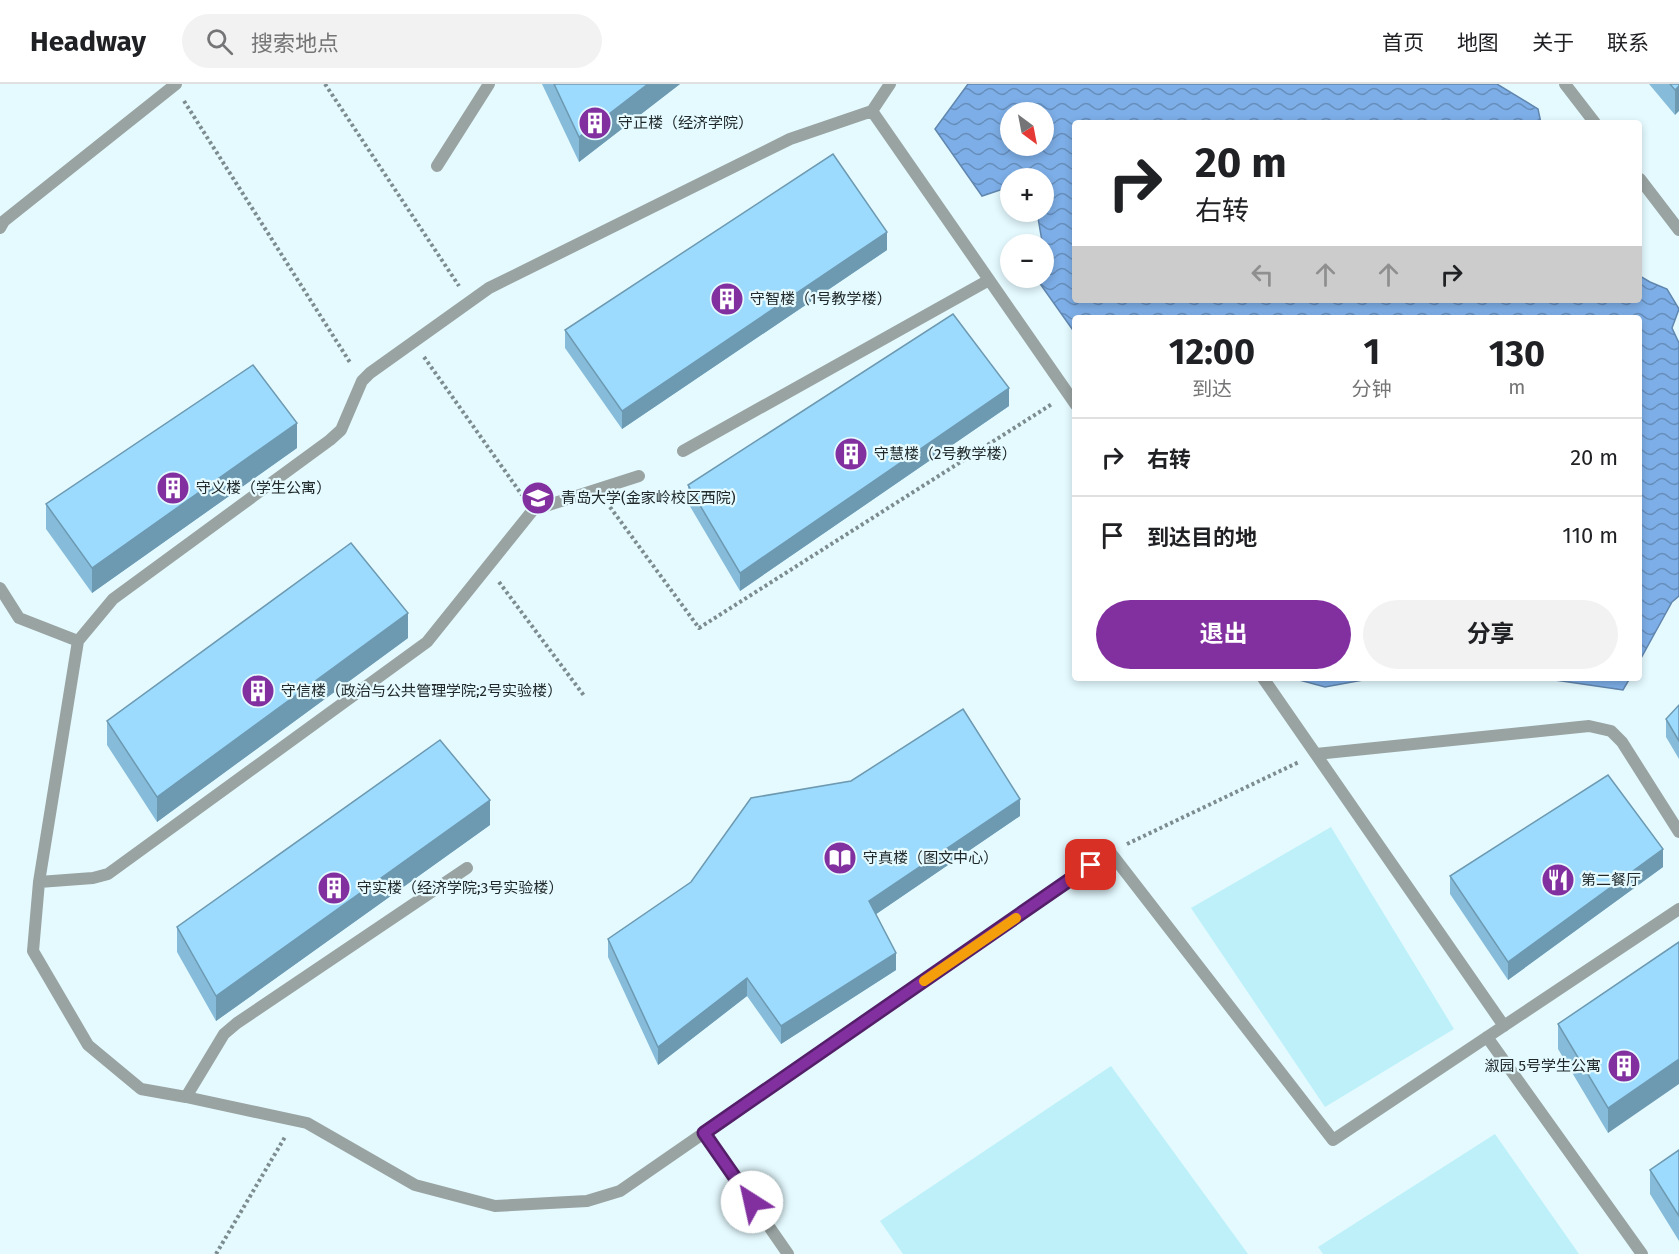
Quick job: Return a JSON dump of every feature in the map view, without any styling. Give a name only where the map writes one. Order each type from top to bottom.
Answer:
[{"type":"lane","points":[[437,166],[489,84]]},
{"type":"lane","points":[[890,84],[872,111],[790,140],[489,288],[370,373],[362,381],[340,430],[330,440],[113,599],[78,641],[39,882],[33,951],[88,1045],[141,1089],[307,1123],[414,1185],[495,1206],[587,1201],[620,1191],[1110,852],[1333,1140],[1679,909]]},
{"type":"lane","points":[[1565,84],[1593,120]]},
{"type":"lane","points":[[0,228],[4,221],[175,85]]},
{"type":"lane","points":[[872,111],[1072,400]]},
{"type":"lane","points":[[1642,182],[1679,230]]},
{"type":"lane","points":[[683,451],[989,280]]},
{"type":"lane","points":[[39,882],[93,878],[108,874],[427,642],[533,510],[639,476]]},
{"type":"lane","points":[[0,588],[19,618],[78,641]]},
{"type":"lane","points":[[1265,681],[1504,1026]]},
{"type":"lane","points":[[1316,754],[1589,726],[1611,731],[1622,742],[1679,832]]},
{"type":"lane","points":[[186,1097],[224,1034],[467,868]]},
{"type":"lane","points":[[1487,1037],[1642,1254]]},
{"type":"lane","points":[[704,1133],[788,1254]]},
{"type":"path","points":[[325,84],[469,302]]},
{"type":"path","points":[[175,85],[362,381]]},
{"type":"path","points":[[414,342],[533,510]]},
{"type":"path","points":[[598,489],[699,628],[1068,394]]},
{"type":"path","points":[[488,567],[585,697]]},
{"type":"path","points":[[1110,852],[1316,754]]},
{"type":"path","points":[[216,1254],[294,1121]]},
{"type":"shaded area","points":[[1331,827],[1454,1029],[1325,1107],[1191,908]]},
{"type":"shaded area","points":[[1111,1066],[1248,1254],[903,1254],[880,1221]]},
{"type":"shaded area","points":[[1495,1134],[1579,1254],[1323,1254],[1318,1247]]},
{"type":"water","points":[[968,84],[1497,84],[1538,109],[1540,120],[1072,120],[1072,303],[1642,303],[1642,277],[1667,289],[1679,309],[1672,328],[1679,343],[1679,596],[1672,602],[1642,656],[1642,315],[1072,315],[1072,329],[1043,288],[1054,288],[1054,234],[1041,234],[1039,222],[1054,222],[1054,168],[1000,168],[1000,190],[982,196],[935,129]]},
{"type":"water","points":[[1303,681],[1358,681],[1325,687]]},
{"type":"water","points":[[1562,681],[1628,681],[1623,690]]},
{"type":"building","points":[[554,84],[648,84],[579,137]]},
{"type":"building","points":[[1670,84],[1679,84],[1679,86],[1675,90]]},
{"type":"building","name":"守智楼（1号教学楼）","points":[[833,154],[887,232],[622,411],[565,330]]},
{"type":"building","name":"守慧楼（2号教学楼）","points":[[953,314],[1009,388],[740,573],[688,485]]},
{"type":"building","name":"守义楼（学生公寓）","points":[[253,365],[297,423],[92,568],[46,504]]},
{"type":"building","name":"守信楼（政治与公共管理学院;2号实验楼）","points":[[351,543],[408,613],[157,797],[107,721]]},
{"type":"building","points":[[1679,705],[1679,741],[1666,719]]},
{"type":"building","name":"守真楼（图文中心）","points":[[963,709],[1020,799],[869,901],[896,953],[781,1026],[747,978],[658,1047],[608,939],[691,882],[751,798],[851,781]]},
{"type":"building","name":"守实楼（经济学院;3号实验楼）","points":[[440,740],[490,800],[216,996],[177,927]]},
{"type":"building","name":"第二餐厅","points":[[1608,775],[1663,849],[1508,962],[1450,876]]},
{"type":"building","name":"溆园 5号学生公寓","points":[[1679,942],[1679,1059],[1608,1108],[1558,1024]]},
{"type":"building","points":[[1679,1150],[1679,1216],[1650,1170]]},
{"type":"slow traffic","points":[[924,981],[1016,918]]},
{"type":"place","name":"守正楼（经济学院）","points":[[595,123]]},
{"type":"place","name":"守智楼（1号教学楼）","points":[[727,299]]},
{"type":"place","name":"守慧楼（2号教学楼）","points":[[851,454]]},
{"type":"place","name":"守义楼（学生公寓）","points":[[173,488]]},
{"type":"place","name":"青岛大学(金家岭校区西院)","points":[[538,498]]},
{"type":"place","name":"守信楼（政治与公共管理学院;2号实验楼）","points":[[258,691]]},
{"type":"place","name":"守真楼（图文中心）","points":[[840,858]]},
{"type":"place","name":"第二餐厅","points":[[1558,880]]},
{"type":"place","name":"守实楼（经济学院;3号实验楼）","points":[[334,888]]},
{"type":"place","name":"溆园 5号学生公寓","points":[[1624,1066]]},
{"type":"route","points":[[752,1202],[704,1133],[1091,865]]}]
